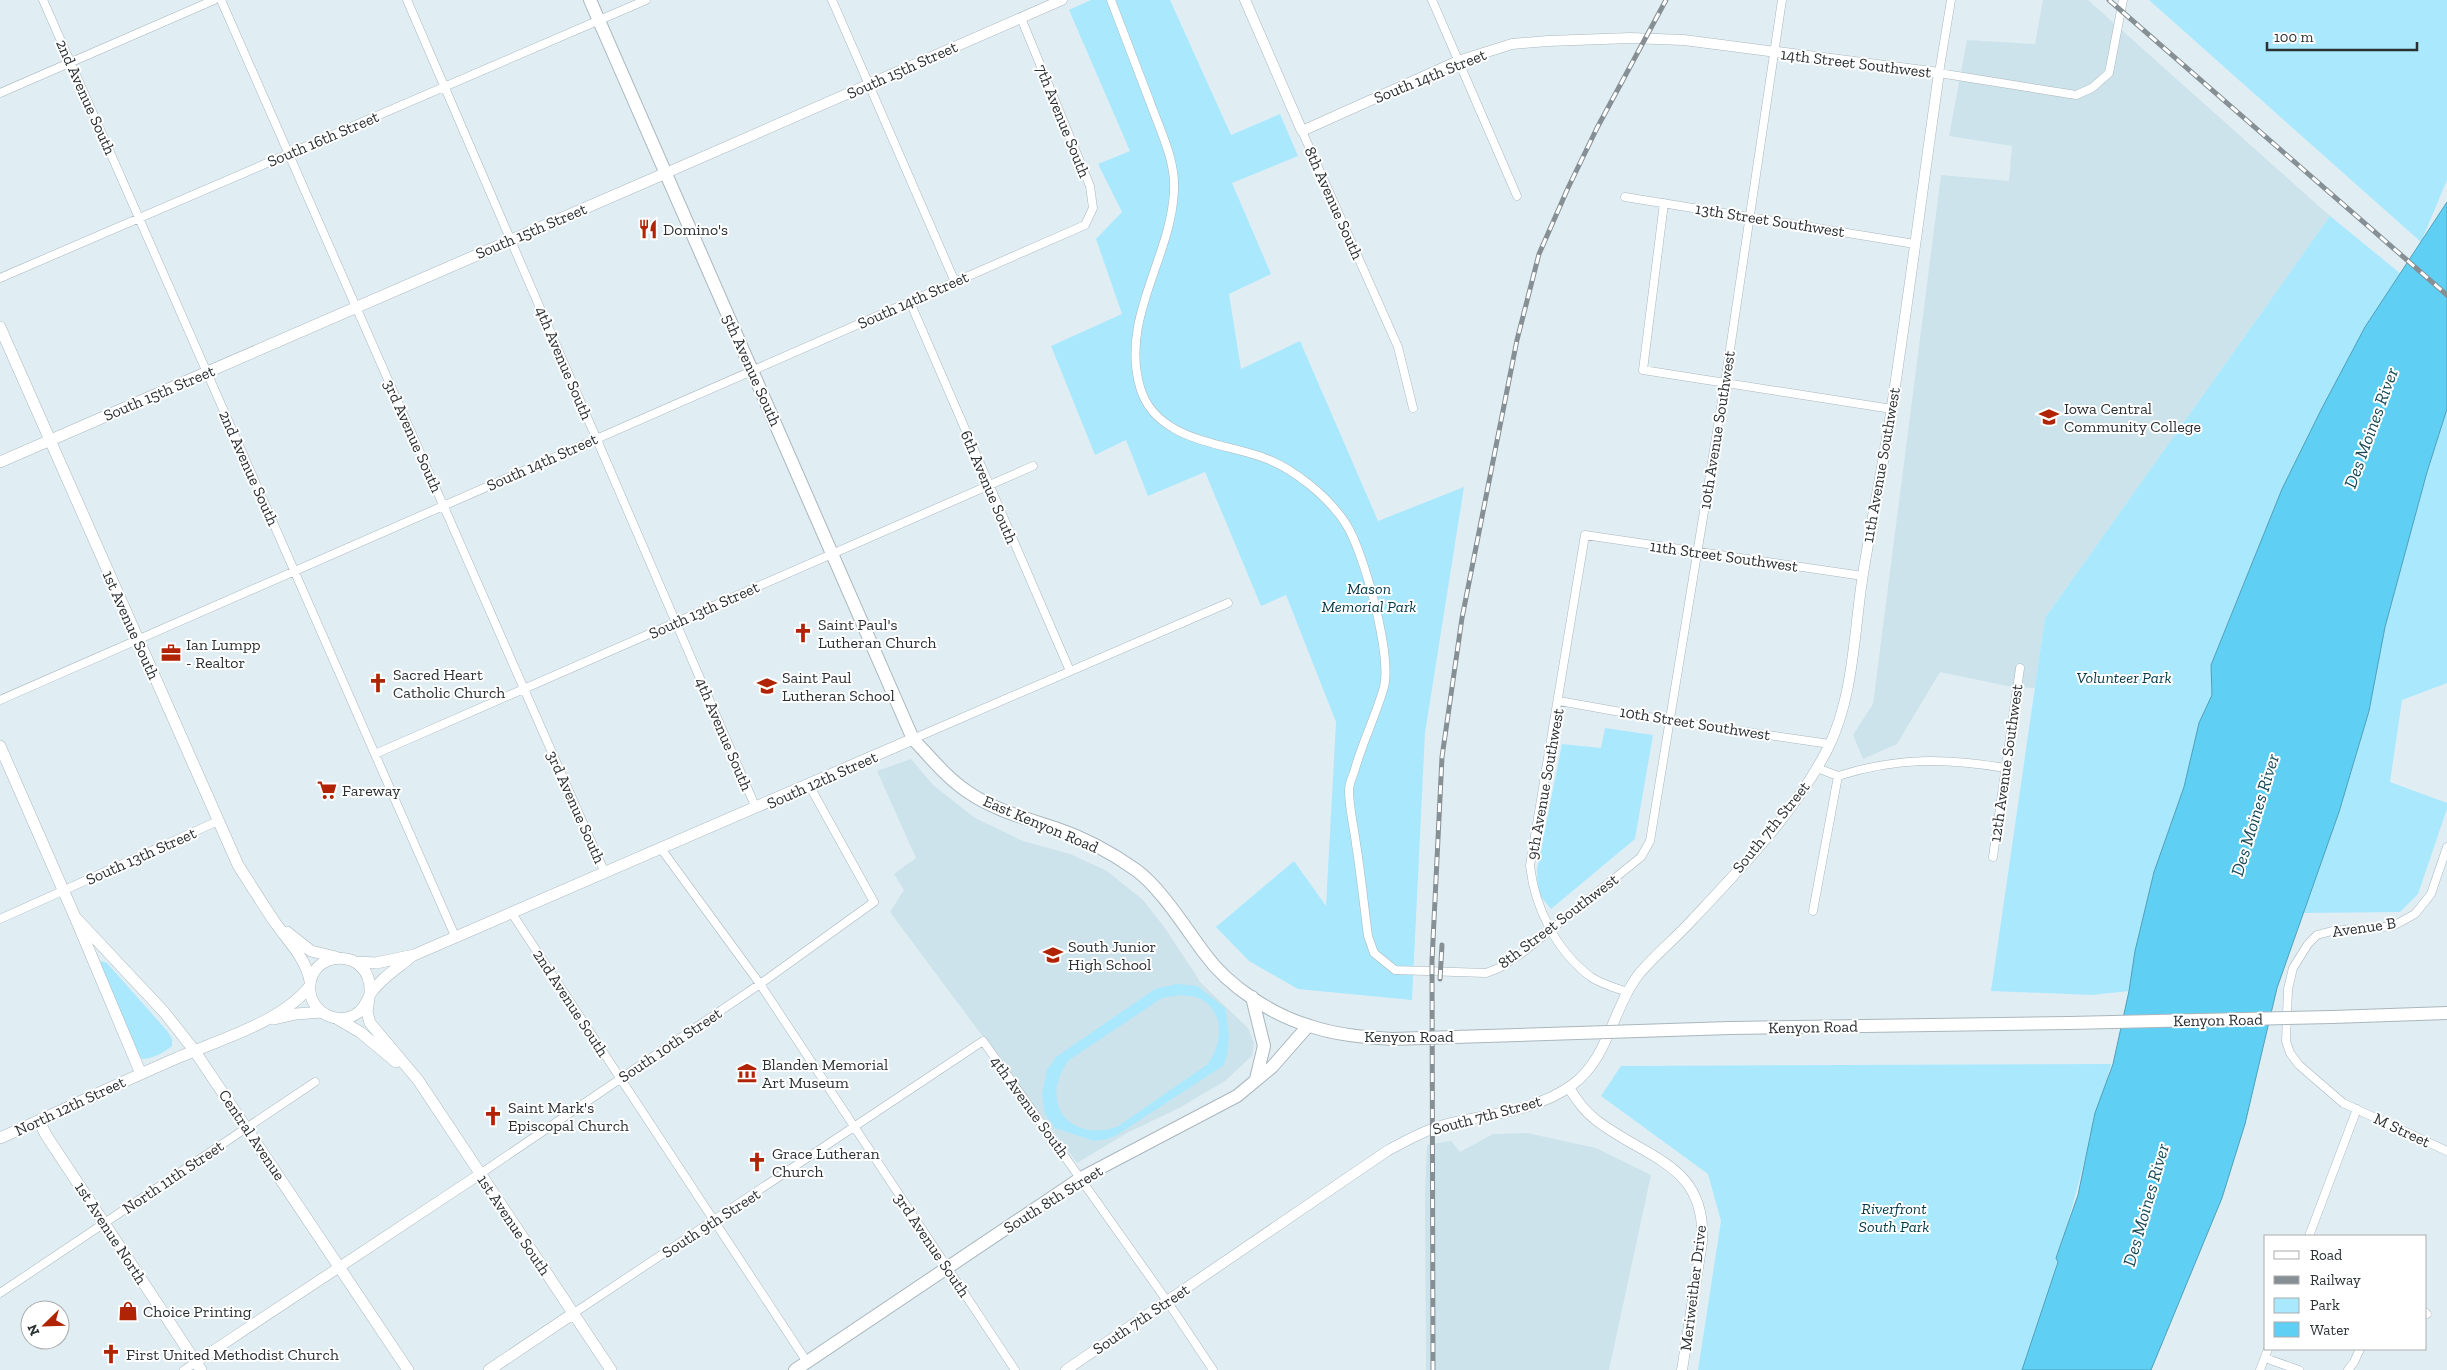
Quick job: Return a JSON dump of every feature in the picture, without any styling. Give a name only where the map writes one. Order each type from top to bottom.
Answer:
[{"type":"main road","name":"5th Avenue South","points":[[590,0],[914,739]]},
{"type":"main road","name":"South 15th Street","points":[[0,462],[666,173]]},
{"type":"main road","name":"1st Avenue South","points":[[0,327],[238,865],[272,919],[303,960],[308,970],[310,984]]},
{"type":"main road","name":"South 12th Street","points":[[355,962],[376,963],[414,955],[510,912],[662,850],[914,739]]},
{"type":"main road","name":"East Kenyon Road","points":[[914,739],[942,770],[968,792],[1012,814],[1057,828],[1137,870],[1174,910],[1205,954]]},
{"type":"main road","name":"Central Avenue","points":[[0,746],[64,890],[141,1074]]},
{"type":"main road","name":"Central Avenue","points":[[75,917],[164,1012],[194,1050],[408,1370]]},
{"type":"main road","name":"1st Avenue South","points":[[272,919],[311,951],[324,956],[340,958]]},
{"type":"main road","name":"Kenyon Road","points":[[1205,954],[1237,988],[1308,1026],[1359,1036],[1392,1039],[1730,1028],[2069,1023],[2447,1013]]},
{"type":"main road","name":"South 12th Street","points":[[369,996],[383,980],[414,955]]},
{"type":"main road","points":[[141,1074],[262,1022],[292,1004],[310,984],[320,966],[326,961],[340,958],[355,962],[366,972],[370,986],[369,996],[359,1012],[352,1016],[336,1018],[322,1012],[313,1001],[310,984]]},
{"type":"main road","name":"1st Avenue South","points":[[369,996],[368,1012],[370,1023],[418,1080],[611,1370]]},
{"type":"main road","points":[[1252,997],[1264,1046],[1261,1065],[1255,1082]]},
{"type":"main road","points":[[262,1022],[296,1014],[322,1012]]},
{"type":"main road","name":"1st Avenue South","points":[[336,1018],[360,1032],[418,1080]]},
{"type":"main road","name":"South 8th Street","points":[[795,1370],[810,1366],[947,1268],[1081,1178],[1237,1096],[1272,1067],[1308,1026]]},
{"type":"main road","name":"North 12th Street","points":[[0,1138],[141,1074]]},
{"type":"main road","name":"1st Avenue North","points":[[39,1121],[198,1366]]},
{"type":"main road","name":"South 9th Street","points":[[489,1370],[574,1313]]},
{"type":"street","name":"2nd Avenue South","points":[[43,0],[455,936]]},
{"type":"street","points":[[0,93],[214,0]]},
{"type":"street","name":"3rd Avenue South","points":[[221,0],[605,873]]},
{"type":"street","name":"4th Avenue South","points":[[406,0],[756,808]]},
{"type":"street","name":"South 16th Street","points":[[0,278],[646,0]]},
{"type":"street","points":[[832,0],[955,282]]},
{"type":"street","name":"South 15th Street","points":[[666,173],[1062,0]]},
{"type":"street","name":"8th Street Southwest","points":[[1111,0],[1161,132],[1171,164],[1174,191],[1166,230],[1146,291],[1136,333],[1136,366],[1140,390],[1151,409],[1172,427],[1192,438],[1264,458],[1314,488],[1336,509],[1348,527],[1361,559],[1371,594],[1384,651],[1385,683],[1362,745],[1349,788],[1368,936],[1374,953],[1395,970],[1470,974],[1486,973],[1499,968],[1522,953],[1641,857]]},
{"type":"street","name":"8th Avenue South","points":[[1245,0],[1398,347],[1413,408]]},
{"type":"street","points":[[1432,0],[1517,196]]},
{"type":"street","name":"10th Avenue Southwest","points":[[1641,857],[1650,841],[1671,721],[1725,383],[1782,0]]},
{"type":"street","name":"11th Avenue Southwest","points":[[1818,768],[1830,744],[1844,707],[1863,576],[1892,409],[1951,0]]},
{"type":"street","name":"14th Street Southwest","points":[[1684,40],[1939,74],[2076,96],[2092,88],[2109,73],[2122,0]]},
{"type":"street","name":"7th Avenue South","points":[[1021,18],[1090,186],[1093,208],[1085,225]]},
{"type":"street","name":"South 14th Street","points":[[1302,130],[1458,61],[1512,44],[1621,38],[1684,40]]},
{"type":"street","name":"13th Street Southwest","points":[[1625,197],[1915,244]]},
{"type":"street","points":[[1664,203],[1643,370],[1892,409]]},
{"type":"street","name":"South 14th Street","points":[[0,700],[1085,225]]},
{"type":"street","name":"6th Avenue South","points":[[910,302],[988,486],[1070,671]]},
{"type":"street","name":"South 13th Street","points":[[375,754],[1033,466]]},
{"type":"street","name":"11th Street Southwest","points":[[1585,535],[1863,576]]},
{"type":"street","name":"9th Avenue Southwest","points":[[1585,535],[1559,701],[1530,866],[1533,892],[1549,930],[1570,956],[1592,978],[1626,992]]},
{"type":"street","name":"South 12th Street","points":[[914,739],[1228,603]]},
{"type":"street","name":"12th Avenue Southwest","points":[[1993,857],[2020,668]]},
{"type":"street","name":"10th Street Southwest","points":[[1559,701],[1671,721],[1830,744]]},
{"type":"street","points":[[1818,768],[1838,776],[1869,766],[1908,761],[1960,760],[2006,768]]},
{"type":"street","name":"South 7th Street","points":[[1066,1370],[1387,1151],[1417,1134],[1443,1125],[1526,1106],[1548,1099],[1569,1088],[1582,1077],[1595,1061],[1608,1037],[1626,992],[1641,972],[1693,919],[1759,845],[1818,768]]},
{"type":"street","points":[[1813,911],[1838,776]]},
{"type":"street","name":"South 10th Street","points":[[198,1366],[339,1267],[760,984],[874,902],[809,785]]},
{"type":"street","name":"South 13th Street","points":[[0,919],[218,821]]},
{"type":"street","name":"Avenue B","points":[[2357,1109],[2343,1103],[2328,1092],[2290,1053],[2286,1041],[2288,990],[2293,968],[2308,944],[2317,936],[2332,931],[2393,926],[2415,914],[2431,894],[2447,847]]},
{"type":"street","name":"3rd Avenue South","points":[[662,850],[760,984],[1015,1370]]},
{"type":"street","name":"2nd Avenue South","points":[[510,912],[810,1366]]},
{"type":"street","name":"4th Avenue South","points":[[983,1041],[1167,1301],[1213,1370]]},
{"type":"street","name":"South 9th Street","points":[[574,1313],[983,1041]]},
{"type":"street","name":"North 11th Street","points":[[0,1293],[315,1082]]},
{"type":"street","name":"Meriweither Drive","points":[[1569,1088],[1583,1108],[1595,1119],[1678,1172],[1690,1186],[1696,1197],[1703,1222],[1702,1242],[1682,1370]]},
{"type":"street","points":[[2309,1235],[2357,1109]]},
{"type":"street","name":"M Street","points":[[2357,1109],[2447,1151]]},
{"type":"street","points":[[2260,1370],[2268,1350]]},
{"type":"street","points":[[2348,1370],[2360,1350]]},
{"type":"street","points":[[2265,1358],[2299,1370]]},
{"type":"street","points":[[184,1370],[198,1366]]},
{"type":"shaded area","name":"Iowa Central Community College","points":[[2043,0],[2088,0],[2330,216],[2045,618],[2035,688],[2012,687],[1940,672],[1897,744],[1863,759],[1853,735],[1873,704],[1941,175],[2009,181],[2012,146],[1949,136],[1967,40],[2035,44]]},
{"type":"shaded area","name":"South Junior High School","points":[[911,759],[933,785],[975,818],[1023,841],[1070,854],[1107,871],[1143,900],[1165,928],[1201,983],[1248,1028],[1254,1043],[1252,1056],[1225,1081],[1181,1107],[1127,1133],[1077,1163],[890,912],[904,890],[894,874],[916,858],[877,771]]},
{"type":"shaded area","points":[[1527,1133],[1596,1148],[1651,1175],[1609,1370],[1426,1370],[1425,1197],[1427,1145],[1451,1141],[1460,1152],[1493,1134]]},
{"type":"green space","name":"Mason Memorial Park","points":[[1091,0],[1170,0],[1231,135],[1280,114],[1298,156],[1232,183],[1271,274],[1229,294],[1241,369],[1300,341],[1378,521],[1464,487],[1425,733],[1412,1000],[1298,989],[1249,961],[1216,927],[1294,861],[1326,906],[1336,722],[1286,595],[1261,606],[1205,472],[1148,496],[1126,440],[1095,455],[1051,346],[1122,314],[1096,239],[1122,212],[1098,164],[1130,151],[1069,10]]},
{"type":"green space","points":[[2149,0],[2447,0],[2447,180],[2421,242]]},
{"type":"green space","name":"Volunteer Park","points":[[2330,216],[2401,274],[2372,320],[2319,415],[2273,514],[2211,665],[2212,695],[2199,723],[2184,787],[2154,872],[2135,951],[2129,991],[2092,995],[1991,991],[2045,618]]},
{"type":"green space","points":[[2447,409],[2447,683],[2402,700],[2390,782],[2447,803],[2447,809],[2418,894],[2400,912],[2303,913],[2339,812],[2369,711],[2385,627],[2427,472]]},
{"type":"green space","points":[[1605,728],[1653,735],[1635,839],[1551,909],[1538,893],[1537,869],[1562,744],[1601,748]]},
{"type":"green space","points":[[102,961],[107,963],[168,1032],[172,1039],[172,1046],[166,1051],[150,1058],[142,1059],[138,1054],[99,964]]},
{"type":"green space","points":[[1177,984],[1197,986],[1225,1008],[1229,1037],[1224,1065],[1108,1139],[1094,1141],[1055,1128],[1045,1114],[1042,1094],[1047,1070],[1056,1057],[1155,989]],"holes":[[[1181,995],[1201,999],[1215,1013],[1218,1021],[1219,1038],[1208,1064],[1117,1127],[1100,1130],[1084,1129],[1072,1124],[1063,1115],[1058,1103],[1057,1090],[1060,1075],[1069,1060],[1162,998]]]},
{"type":"green space","name":"Riverfront South Park","points":[[2111,1064],[2047,1299],[2022,1370],[1698,1370],[1721,1221],[1708,1174],[1601,1096],[1621,1066]]},
{"type":"water","name":"Des Moines River","points":[[2447,202],[2447,409],[2427,472],[2385,627],[2369,711],[2339,812],[2277,988],[2245,1124],[2222,1198],[2151,1370],[2022,1370],[2058,1262],[2056,1258],[2078,1195],[2095,1113],[2113,1064],[2129,991],[2135,951],[2154,872],[2184,787],[2199,723],[2212,695],[2211,665],[2282,489],[2322,408],[2365,327]]},
{"type":"railway","points":[[1433,1370],[1432,961],[1442,757],[1462,618],[1517,340],[1539,254],[1597,128],[1666,0]]},
{"type":"railway","points":[[2109,0],[2447,295]]},
{"type":"railway","points":[[1440,979],[1442,945]]},
{"type":"place","name":"Domino's","points":[[648,229]]},
{"type":"place","name":"Iowa Central Community College","points":[[2049,417]]},
{"type":"place","name":"Saint Paul's Lutheran Church","points":[[803,633]]},
{"type":"place","name":"Ian Lumpp - Realtor","points":[[171,653]]},
{"type":"place","name":"Sacred Heart Catholic Church","points":[[378,683]]},
{"type":"place","name":"Saint Paul Lutheran School","points":[[767,686]]},
{"type":"place","name":"Fareway","points":[[327,790]]},
{"type":"place","name":"South Junior High School","points":[[1053,955]]},
{"type":"place","name":"Blanden Memorial Art Museum","points":[[747,1073]]},
{"type":"place","name":"Saint Mark's Episcopal Church","points":[[493,1116]]},
{"type":"place","name":"Grace Lutheran Church","points":[[757,1162]]},
{"type":"place","name":"Choice Printing","points":[[128,1311]]},
{"type":"place","name":"First United Methodist Church","points":[[111,1354]]}]
